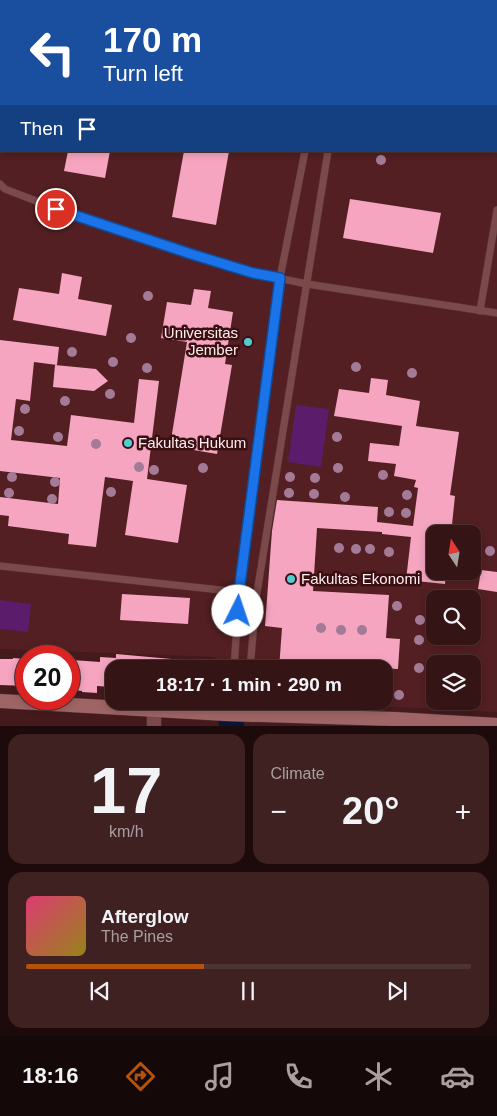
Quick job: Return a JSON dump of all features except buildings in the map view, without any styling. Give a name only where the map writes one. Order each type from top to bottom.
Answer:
[{"type":"main road","points":[[0,700],[105,707]]},
{"type":"main road","points":[[154,710],[230,711]]},
{"type":"main road","points":[[268,710],[393,722],[497,725]]},
{"type":"street","points":[[154,710],[154,726]]},
{"type":"lane","points":[[235,660],[239,592],[280,278],[305,152]]},
{"type":"lane","points":[[251,660],[256,599],[328,152]]},
{"type":"lane","points":[[0,184],[5,189],[56,209],[253,273],[306,284],[497,313]]},
{"type":"lane","points":[[480,311],[497,210]]},
{"type":"lane","points":[[0,566],[239,592]]},
{"type":"shaded area","name":"Universitas Jember","points":[[0,152],[497,152],[497,712],[458,710],[481,710],[481,655],[426,655],[426,708],[393,707],[393,660],[215,660],[215,657],[80,652],[80,645],[15,645],[15,650],[0,649]]},
{"type":"shaded area","points":[[296,405],[329,409],[321,467],[288,462]]},
{"type":"shaded area","points":[[0,600],[31,604],[28,632],[0,629]]},
{"type":"waterway","points":[[227,710],[232,726]]},
{"type":"place","name":"Universitas Jember","points":[[248,342]]},
{"type":"place","name":"Fakultas Hukum","points":[[128,443]]},
{"type":"place","name":"Fakultas Ekonomi","points":[[291,579]]},
{"type":"route","points":[[56,209],[191,254],[253,273],[280,278],[238,611]]}]
